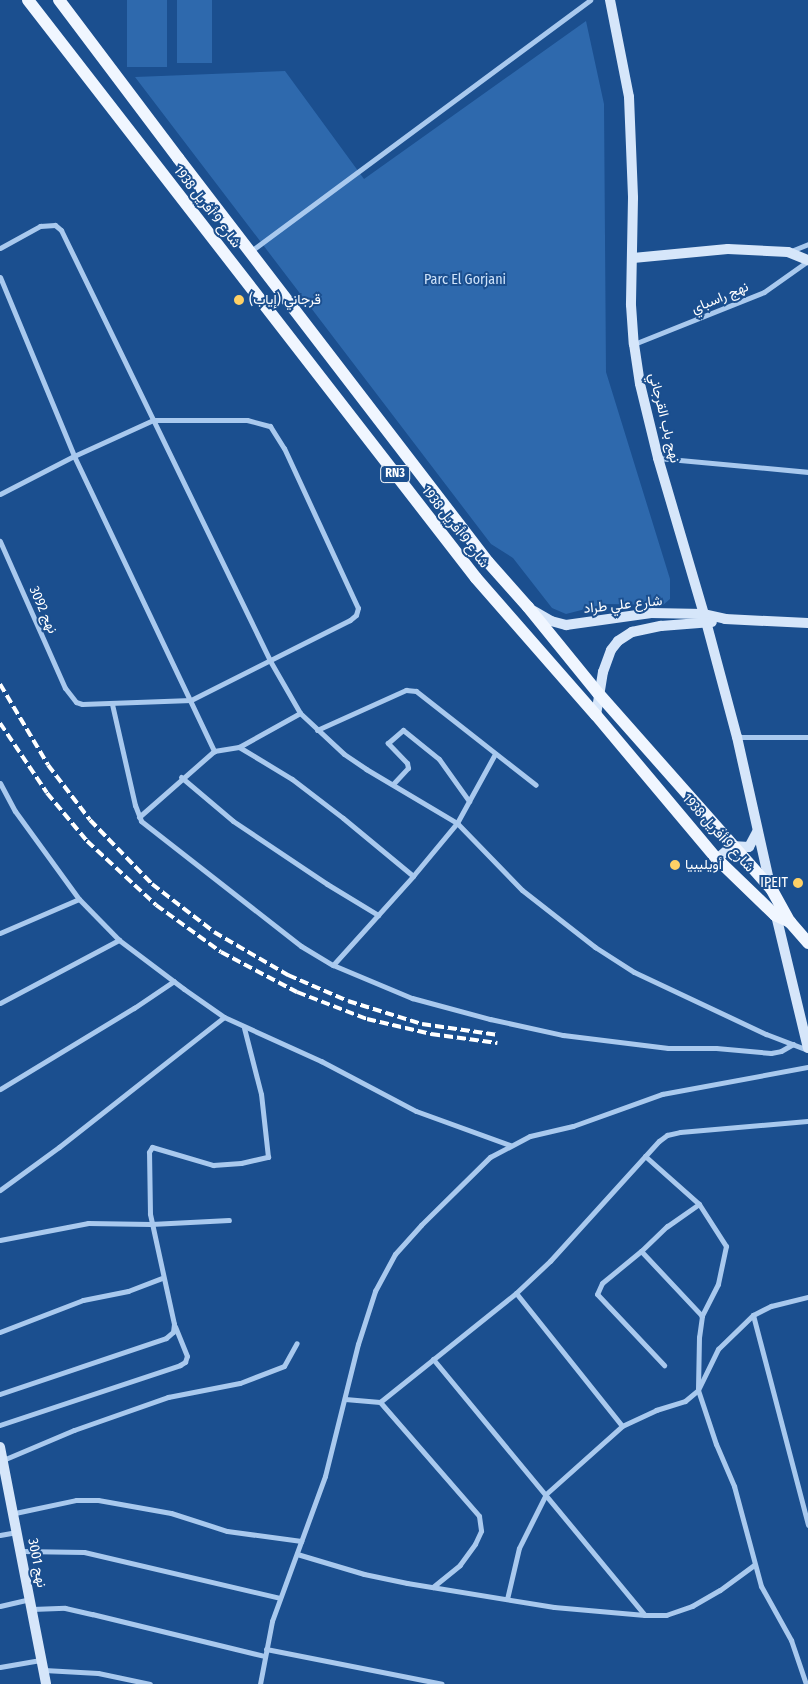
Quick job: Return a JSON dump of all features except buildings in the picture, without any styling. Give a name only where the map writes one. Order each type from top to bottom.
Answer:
[{"type":"main road","name":"شارع 9 أفريل 1938","points":[[28,0],[476,578],[596,715],[717,860],[776,915],[790,922]]},
{"type":"main road","name":"شارع 9 أفريل 1938","points":[[60,0],[250,252],[488,562],[528,607],[598,694],[772,890],[790,922]]},
{"type":"main road","name":"RN3","points":[[790,922],[808,942]]},
{"type":"street","points":[[250,252],[590,0]]},
{"type":"street","name":"نهج باب القرجاني","points":[[610,0],[629,97],[633,258],[631,305],[634,344],[642,394],[658,458],[706,618],[736,737],[808,1049]]},
{"type":"street","points":[[0,248],[40,226],[55,225],[61,230],[269,659],[300,714],[366,769],[457,823],[522,890],[595,947],[634,972],[808,1049]]},
{"type":"street","points":[[788,252],[808,244]]},
{"type":"street","points":[[633,258],[728,249],[788,252],[808,260]]},
{"type":"street","name":"نهج راسباي","points":[[634,344],[764,292],[808,260]]},
{"type":"street","points":[[0,277],[74,456],[214,751]]},
{"type":"street","points":[[0,494],[74,456],[153,420],[248,420],[270,426],[284,448],[358,608],[356,615],[350,620],[269,659],[191,700],[112,704],[138,817],[162,839],[301,946],[333,965],[412,998],[454,1008],[490,1020],[563,1035],[668,1048],[716,1048],[771,1053],[781,1052],[793,1044]]},
{"type":"street","points":[[658,458],[808,472]]},
{"type":"street","name":"نهج 3092","points":[[0,541],[65,688],[76,702],[112,704]]},
{"type":"street","name":"شارع علي طراد","points":[[528,607],[551,622],[566,625],[651,613],[808,624]]},
{"type":"street","name":"شارع علي طراد","points":[[596,715],[598,694],[611,650],[625,636],[632,632],[706,618]]},
{"type":"street","points":[[317,730],[406,690],[416,691],[536,785]]},
{"type":"street","points":[[138,817],[181,777],[214,751],[239,747],[300,714]]},
{"type":"street","points":[[393,784],[408,768],[407,763],[388,743],[403,730],[439,759],[469,801]]},
{"type":"street","points":[[736,737],[808,737]]},
{"type":"street","points":[[239,747],[292,779],[413,876]]},
{"type":"street","points":[[333,965],[413,876],[457,823],[495,754]]},
{"type":"street","points":[[181,777],[233,821],[327,884],[378,915]]},
{"type":"street","points":[[0,783],[15,811],[79,899],[119,940],[224,1017],[244,1028],[321,1061],[416,1111],[510,1145]]},
{"type":"street","points":[[717,860],[732,846],[749,846],[757,832]]},
{"type":"street","points":[[0,933],[79,899]]},
{"type":"street","points":[[0,1003],[119,940]]},
{"type":"street","points":[[0,1089],[134,1008],[174,981]]},
{"type":"street","points":[[0,1190],[59,1147],[224,1017]]},
{"type":"street","points":[[0,1424],[185,1362],[187,1356],[174,1324],[151,1224],[148,1183],[150,1148],[213,1165],[241,1163],[268,1157],[261,1094],[244,1028]]},
{"type":"street","points":[[260,1684],[264,1656],[280,1598],[325,1476],[358,1344],[375,1291],[395,1254],[454,1190],[490,1157],[510,1145],[530,1136],[573,1126],[662,1094],[808,1067]]},
{"type":"street","points":[[380,1402],[516,1293],[550,1261],[645,1156],[667,1135],[680,1132],[808,1121]]},
{"type":"street","points":[[645,1156],[699,1204],[723,1240],[726,1251],[718,1284],[702,1316],[699,1338],[698,1390],[716,1444],[734,1486],[760,1586],[790,1640],[806,1684]]},
{"type":"street","points":[[664,1365],[597,1294],[602,1283],[641,1251],[667,1226],[699,1204]]},
{"type":"street","points":[[0,1240],[88,1223],[151,1224],[229,1220]]},
{"type":"street","points":[[641,1251],[702,1316]]},
{"type":"street","points":[[0,1332],[83,1300],[128,1291],[162,1278]]},
{"type":"street","points":[[516,1293],[622,1426]]},
{"type":"street","points":[[507,1599],[519,1548],[546,1494],[622,1426],[656,1410],[681,1403],[698,1390],[718,1350],[736,1329],[753,1315],[771,1306],[808,1297]]},
{"type":"street","points":[[753,1315],[808,1525]]},
{"type":"street","points":[[0,1394],[166,1338],[173,1332],[174,1324]]},
{"type":"street","points":[[2,1460],[74,1430],[168,1397],[240,1383],[284,1366],[297,1343]]},
{"type":"street","points":[[433,1359],[645,1615]]},
{"type":"street","points":[[345,1398],[380,1402],[479,1516],[481,1521],[478,1539],[468,1556],[433,1588]]},
{"type":"street","name":"نهج 3001","points":[[0,1447],[5,1496],[15,1513],[16,1532],[46,1684]]},
{"type":"street","points":[[15,1513],[76,1500],[98,1500],[171,1513],[227,1531],[301,1541]]},
{"type":"street","points":[[0,1535],[16,1532]]},
{"type":"street","points":[[21,1551],[84,1552],[280,1598]]},
{"type":"street","points":[[297,1554],[364,1574],[433,1588],[594,1611],[645,1615],[666,1615],[692,1606],[720,1590],[754,1565]]},
{"type":"street","points":[[0,1606],[31,1604],[65,1608],[264,1656]]},
{"type":"street","points":[[266,1648],[442,1684]]},
{"type":"street","points":[[0,1668],[42,1665],[98,1673],[150,1684]]},
{"type":"green space","points":[[127,0],[167,0],[167,67],[127,67]]},
{"type":"green space","points":[[177,0],[212,0],[212,63],[177,63]]},
{"type":"green space","name":"Parc El Gorjani","points":[[586,21],[604,104],[606,372],[670,579],[670,599],[663,605],[605,604],[566,614],[552,608],[513,558],[491,544],[135,77],[285,71],[364,179]]},
{"type":"railway","points":[[0,684],[48,765],[90,820],[152,884],[214,932],[288,975],[348,1001],[422,1024],[498,1035]]},
{"type":"railway","points":[[0,723],[47,793],[87,841],[156,905],[221,952],[297,992],[367,1019],[431,1034],[497,1043]]},
{"type":"place","name":"قرجاني (إياب)","points":[[239,300]]},
{"type":"place","name":"أويليبيا","points":[[675,865]]},
{"type":"place","name":"IPEIT","points":[[798,883]]}]
